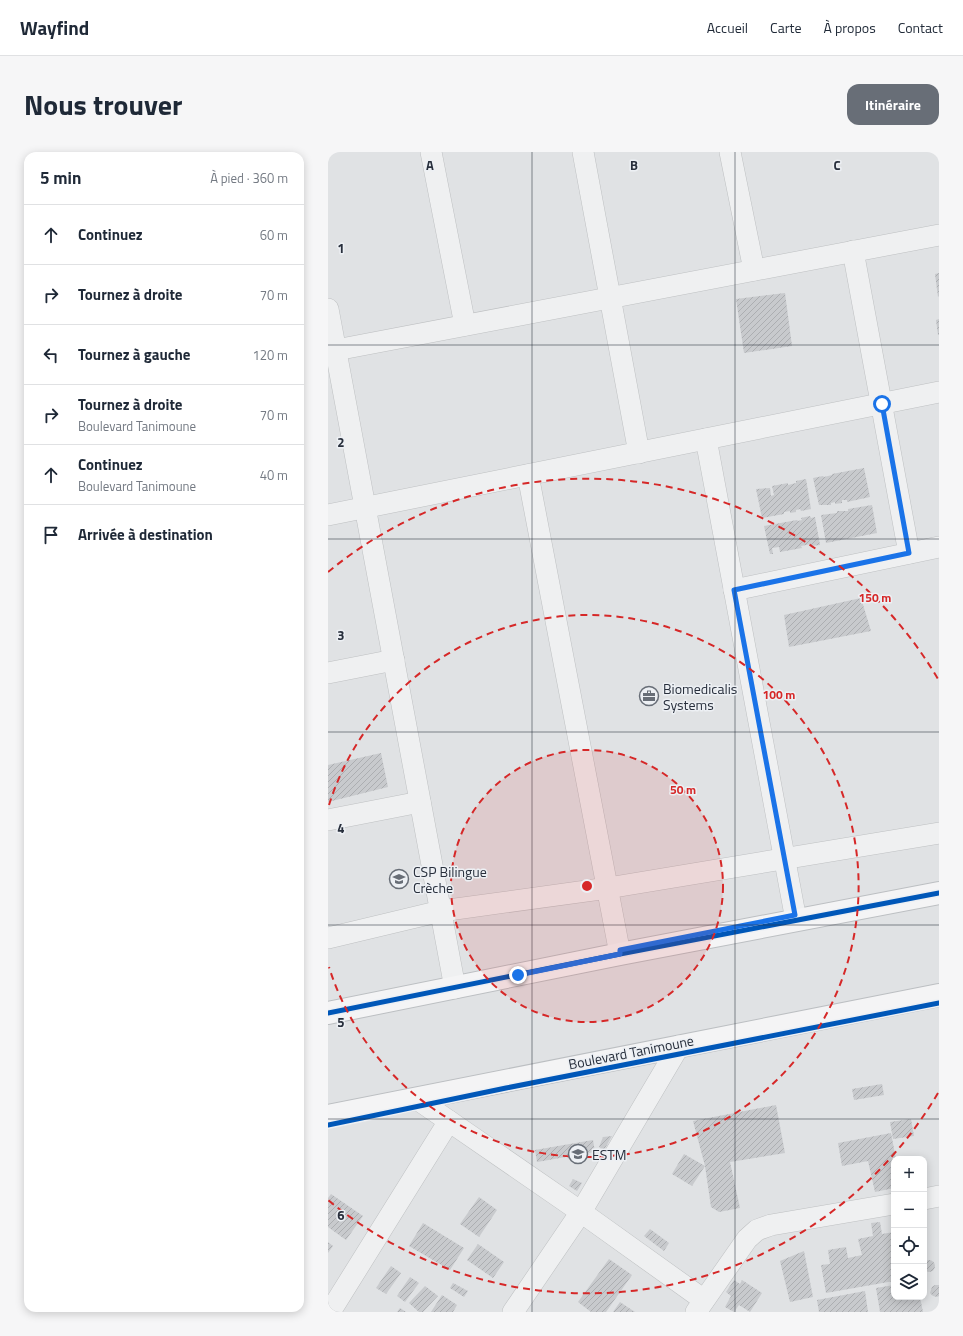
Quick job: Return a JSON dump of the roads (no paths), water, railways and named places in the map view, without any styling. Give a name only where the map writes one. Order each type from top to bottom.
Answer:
[{"type":"main road","points":[[328,1013],[620,954],[939,893]]},
{"type":"main road","name":"Boulevard Tanimoune","points":[[328,1116],[939,995]]},
{"type":"street","points":[[431,152],[465,325]]},
{"type":"street","points":[[583,152],[639,453]]},
{"type":"street","points":[[730,152],[754,270]]},
{"type":"street","points":[[336,350],[939,235]]},
{"type":"street","points":[[853,251],[909,553]]},
{"type":"street","points":[[328,308],[455,988]]},
{"type":"street","points":[[328,515],[939,392]]},
{"type":"street","points":[[706,440],[796,920]]},
{"type":"street","points":[[528,475],[620,954]]},
{"type":"street","points":[[734,590],[939,547]]},
{"type":"street","points":[[328,673],[394,660]]},
{"type":"street","points":[[328,820],[420,802]]},
{"type":"street","points":[[328,938],[441,911],[608,888],[784,860],[939,833]]},
{"type":"street","points":[[513,1312],[581,1212],[679,1046]]},
{"type":"street","points":[[417,1099],[581,1212],[700,1306],[747,1239],[757,1230],[771,1225],[891,1205]]},
{"type":"street","points":[[330,1312],[449,1121]]},
{"type":"street","points":[[927,1198],[939,1196]]},
{"type":"place","name":"Biomedicalis Systems","points":[[649,696]]},
{"type":"place","name":"CSP Bilingue Crèche","points":[[399,879]]},
{"type":"place","name":"ESTM","points":[[578,1154]]}]
